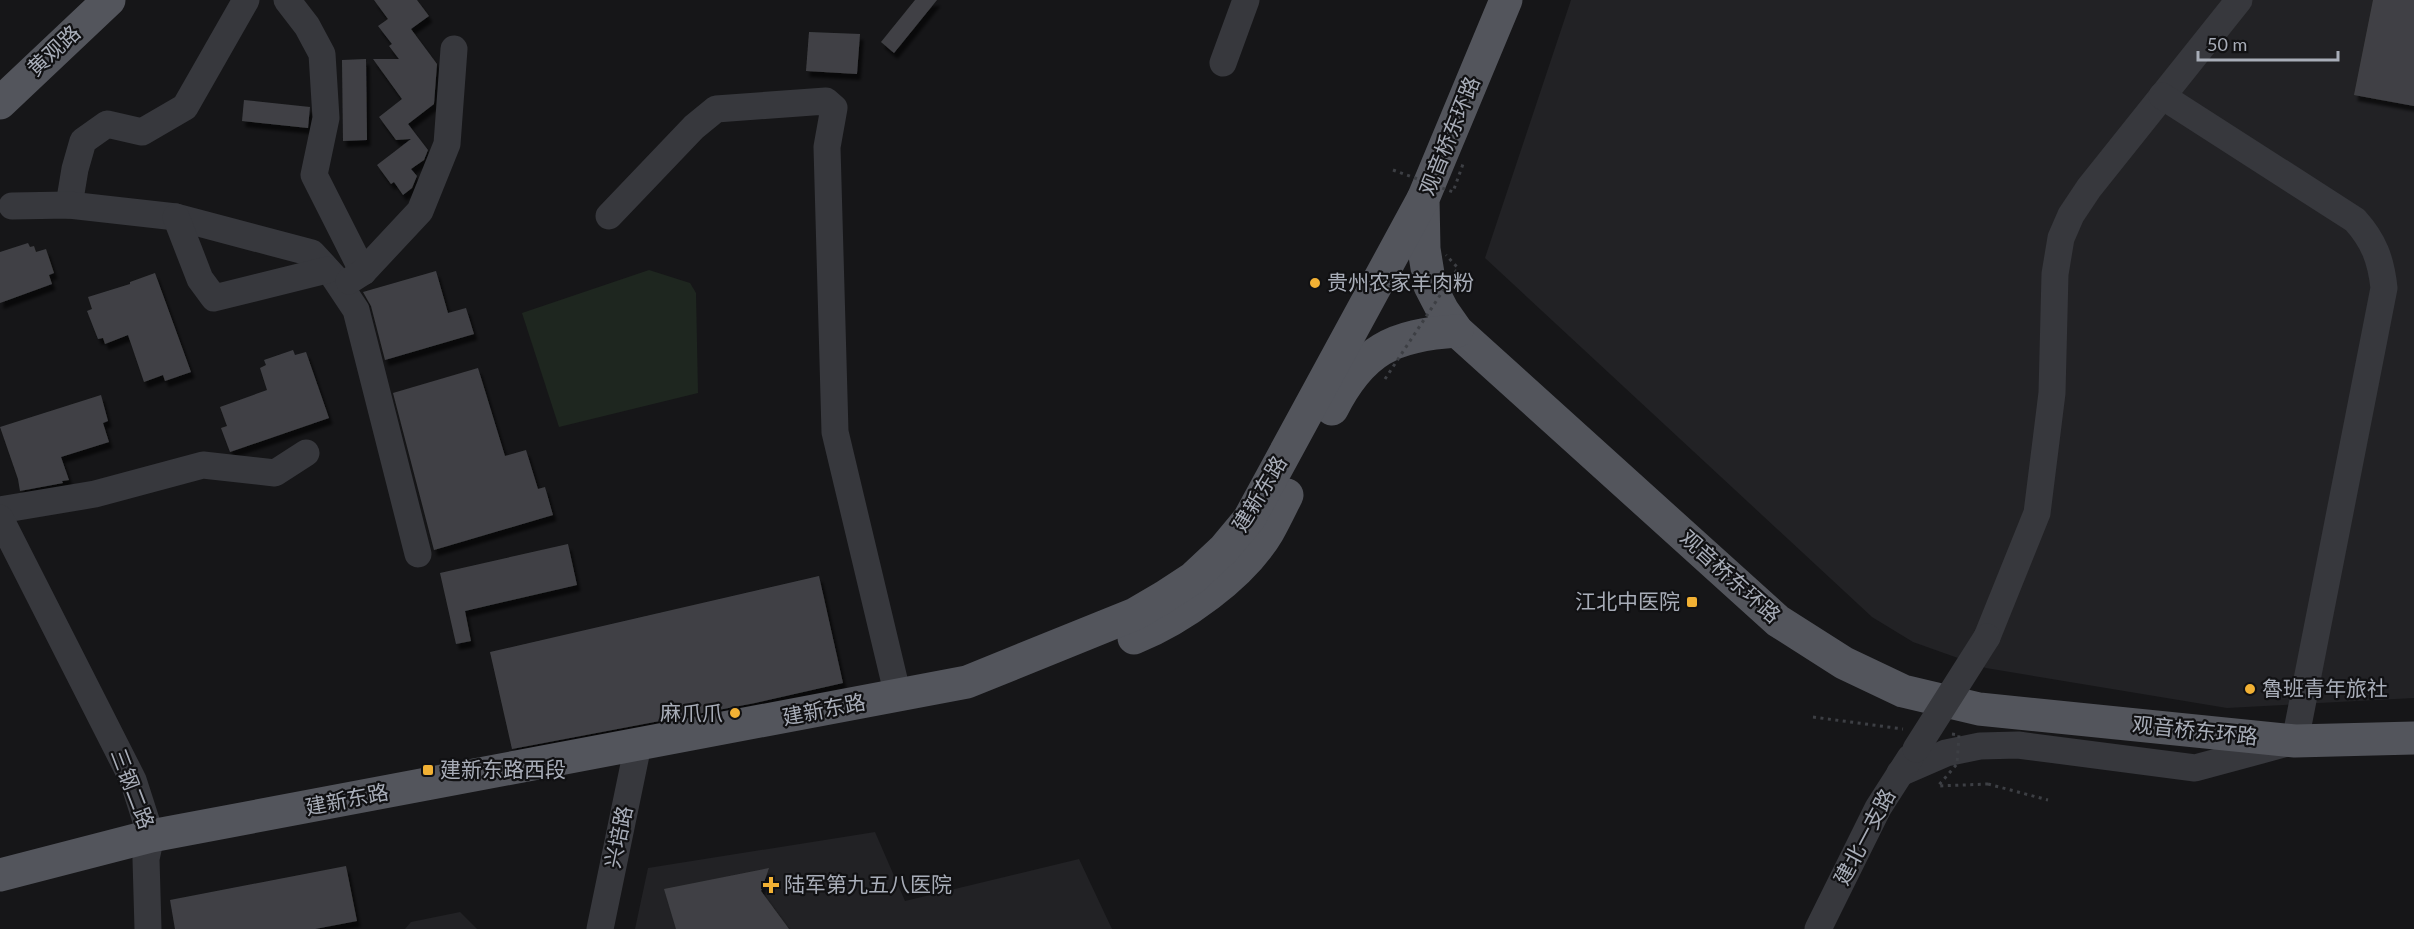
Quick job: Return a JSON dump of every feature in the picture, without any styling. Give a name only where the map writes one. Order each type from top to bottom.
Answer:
[{"type":"main road","name":"黄观路","points":[[0,78],[82,0]]},
{"type":"main road","name":"黄观路","points":[[0,103],[109,0]]},
{"type":"main road","name":"观音桥东环路","points":[[1506,0],[1423,199],[1424,249],[1431,286],[1443,311],[1457,331],[1778,621],[1844,663],[1903,692],[1979,709],[2295,741],[2414,738]]},
{"type":"main road","name":"建新东路","points":[[636,758],[967,682],[1135,614],[1193,578],[1224,549],[1249,519],[1423,199]]},
{"type":"main road","name":"建新东路","points":[[0,875],[144,845],[636,758],[974,705],[1146,634],[1176,617],[1209,593],[1240,566],[1267,534],[1335,401],[1350,377],[1369,358],[1388,345],[1406,338],[1457,331]]},
{"type":"main road","name":"建新东路","points":[[0,896],[144,845]]},
{"type":"street","points":[[69,205],[75,169],[83,141],[107,124],[142,132],[185,107],[246,0]]},
{"type":"street","points":[[286,0],[307,26],[322,54],[326,118],[314,175],[356,310],[417,554]]},
{"type":"street","points":[[1223,63],[1246,0]]},
{"type":"street","name":"建北一支路","points":[[1818,929],[1878,807],[1900,773],[1911,739],[1987,637],[2037,513],[2052,393],[2055,274],[2061,238],[2071,215],[2089,188],[2239,0]]},
{"type":"street","points":[[176,217],[200,279],[214,298],[344,276],[420,211],[447,144],[454,49]]},
{"type":"street","points":[[1900,773],[1946,753],[1980,746],[2018,745],[2195,768],[2295,741],[2384,288],[2382,266],[2375,248],[2355,220],[2162,96]]},
{"type":"street","points":[[609,216],[694,127],[716,109],[826,101],[834,108],[827,147],[835,432],[898,696]]},
{"type":"street","points":[[12,206],[69,205],[176,217],[312,253],[344,276]]},
{"type":"street","points":[[0,510],[95,494],[203,465],[275,473],[306,453]]},
{"type":"street","name":"三钢二路","points":[[0,519],[133,780],[144,845]]},
{"type":"street","name":"三钢二路","points":[[0,560],[112,777],[144,845]]},
{"type":"street","name":"兴培路","points":[[598,929],[636,758]]},
{"type":"street","points":[[144,845],[148,929]]},
{"type":"path","points":[[1393,170],[1453,192],[1463,164]]},
{"type":"path","points":[[1385,380],[1458,267],[1446,255]]},
{"type":"path","points":[[1813,717],[1911,739]]},
{"type":"path","points":[[1948,734],[1959,735],[1957,764],[1938,786],[1988,784],[2048,800]]},
{"type":"shaded area","points":[[1571,0],[2414,0],[2414,698],[2227,708],[1986,668],[1913,642],[1872,617],[1485,258]]},
{"type":"shaded area","points":[[649,270],[690,283],[696,293],[698,393],[559,427],[522,313]]},
{"type":"shaded area","name":"陆军第九五八医院","points":[[875,832],[905,901],[1079,859],[1112,929],[635,929],[648,868]]},
{"type":"shaded area","points":[[460,912],[477,929],[405,929],[411,922]]},
{"type":"building","points":[[374,0],[417,0],[429,16],[411,29],[437,64],[434,104],[408,124],[428,150],[424,160],[411,169],[417,176],[412,188],[403,195],[394,182],[391,184],[377,165],[411,139],[396,140],[379,117],[402,99],[373,59],[399,59],[389,46],[392,44],[378,26],[388,19]]},
{"type":"building","points":[[915,0],[937,0],[894,53],[881,42]]},
{"type":"building","points":[[2373,0],[2414,0],[2414,106],[2354,95]]},
{"type":"building","points":[[809,32],[860,34],[857,74],[806,71]]},
{"type":"building","points":[[366,59],[367,140],[343,141],[342,60]]},
{"type":"building","points":[[244,100],[310,107],[308,128],[242,121]]},
{"type":"building","points":[[28,243],[30,247],[34,246],[36,252],[46,249],[54,273],[49,275],[52,284],[0,303],[0,252]]},
{"type":"building","points":[[436,271],[448,313],[466,308],[474,334],[385,360],[371,306],[363,292]]},
{"type":"building","points":[[155,273],[191,372],[165,381],[163,375],[144,382],[128,335],[105,344],[103,338],[98,339],[87,311],[92,309],[88,297],[130,284],[130,282]]},
{"type":"building","points":[[293,350],[295,355],[306,352],[329,418],[230,452],[221,428],[227,426],[220,407],[267,390],[260,368],[266,365],[264,360]]},
{"type":"building","points":[[478,368],[505,456],[526,450],[538,489],[545,487],[553,515],[434,550],[393,393]]},
{"type":"building","points":[[101,395],[108,421],[103,423],[109,442],[61,457],[69,480],[20,491],[0,427]]},
{"type":"building","points":[[568,544],[577,585],[465,611],[471,641],[456,644],[440,573]]},
{"type":"building","points":[[819,576],[843,683],[755,703],[512,749],[490,652]]},
{"type":"building","points":[[346,866],[357,921],[315,929],[175,929],[170,900]]},
{"type":"building","points":[[769,868],[761,891],[789,929],[676,929],[664,889]]},
{"type":"place","name":"贵州农家羊肉粉","points":[[1315,283]]},
{"type":"place","name":"江北中医院","points":[[1692,602]]},
{"type":"place","name":"魯班青年旅社","points":[[2250,689]]},
{"type":"place","name":"麻爪爪","points":[[735,713]]},
{"type":"place","name":"建新东路西段","points":[[428,770]]},
{"type":"place","name":"陆军第九五八医院","points":[[771,885]]}]
